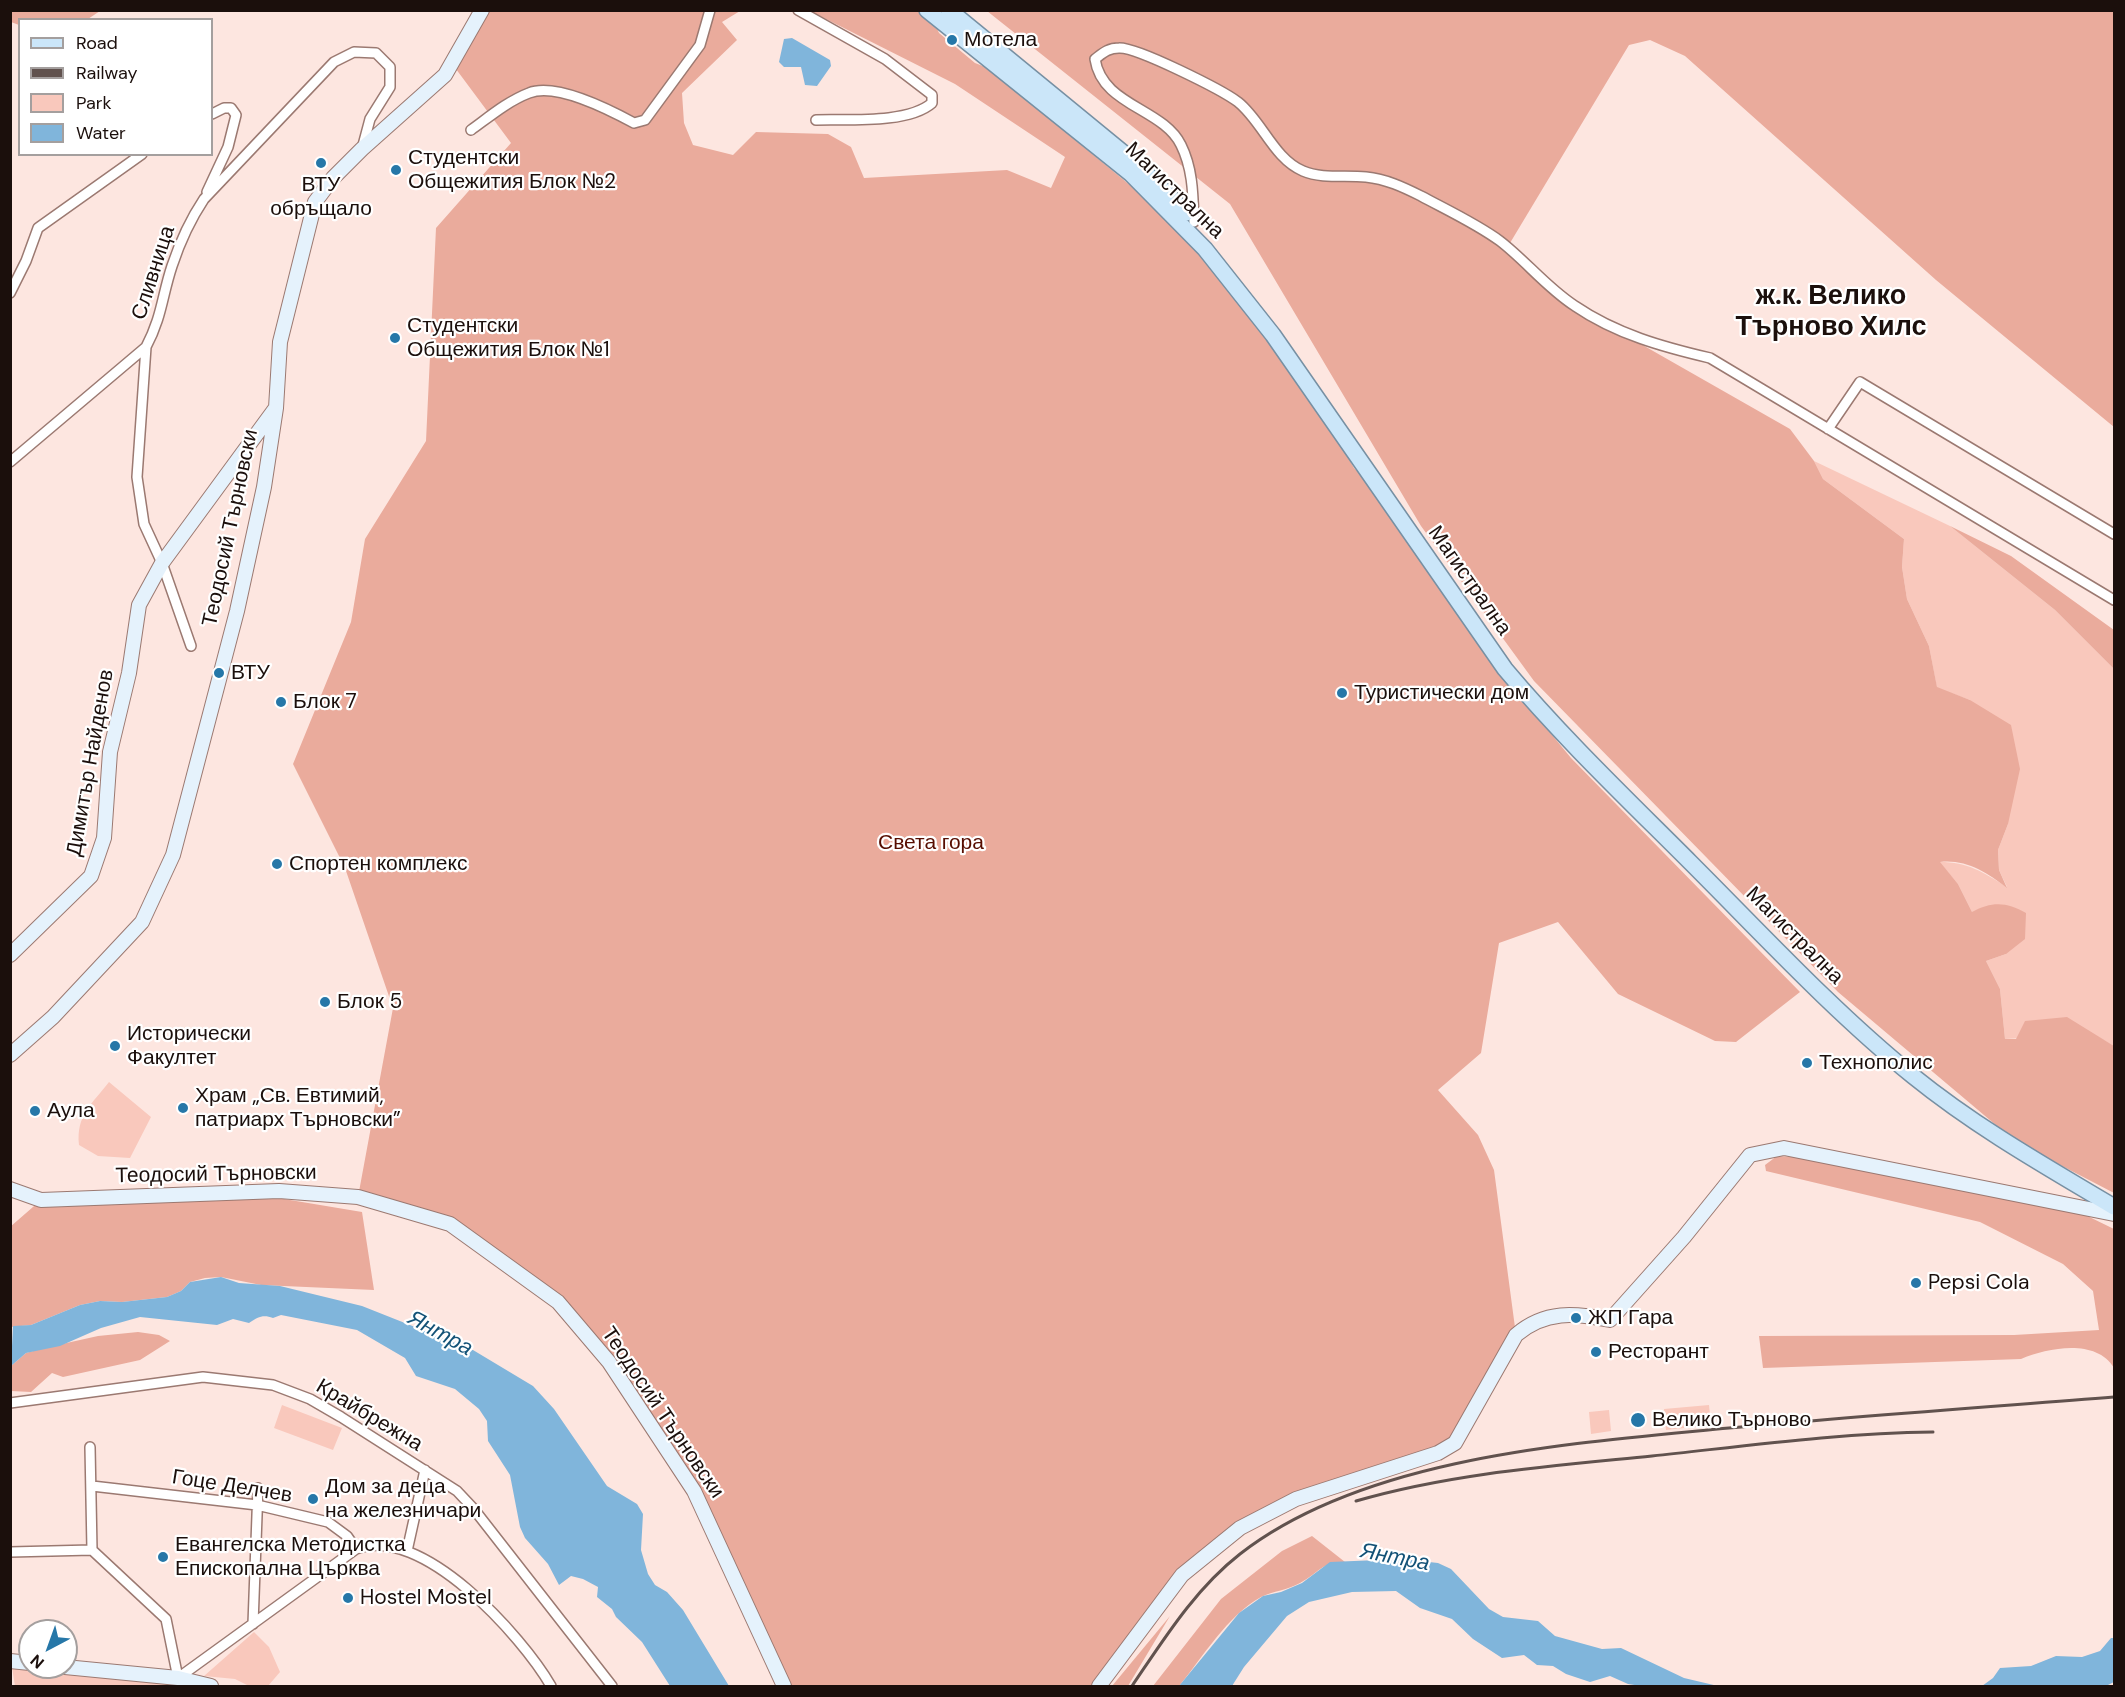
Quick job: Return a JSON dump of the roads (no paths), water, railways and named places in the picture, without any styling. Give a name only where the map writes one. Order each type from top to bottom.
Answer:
[{"type":"main road","name":"Магистрална","points":[[927,10],[1131,174],[1205,249],[1273,334],[1476,629],[1536,706],[1868,1038],[1942,1098],[2011,1146],[2115,1207]]},
{"type":"main road","name":"Магистрална","points":[[949,10],[1138,165],[1194,222],[1280,328],[1481,626],[1540,701],[1822,985],[1917,1071],[2011,1146]]},
{"type":"street","name":"Теодосий Търновски","points":[[10,1055],[53,1017],[142,922],[157,894],[172,855],[237,611],[264,487],[276,408],[280,342],[315,202],[333,178],[362,149],[446,75],[482,10]]},
{"type":"street","points":[[471,130],[502,108],[538,90],[565,94],[607,108],[634,123],[645,120],[700,45],[710,10]]},
{"type":"street","points":[[798,10],[885,59],[932,95],[932,103],[924,110],[904,114],[816,120]]},
{"type":"street","points":[[1194,222],[1192,179],[1180,143],[1167,129],[1113,92],[1097,73],[1095,59],[1107,49],[1121,48],[1140,54],[1238,102],[1262,126],[1284,158],[1302,170],[1319,175],[1392,182],[1500,241],[1537,277],[1576,307],[1618,330],[1667,348],[1710,358],[2115,600]]},
{"type":"street","name":"Сливница","points":[[10,462],[146,347],[159,323],[174,261],[191,219],[204,199],[323,71],[344,56],[354,52],[376,53],[390,67],[390,87],[370,119],[362,149]]},
{"type":"street","points":[[204,199],[228,147],[236,115],[231,108],[224,108],[213,114]]},
{"type":"street","points":[[10,293],[26,261],[38,228],[139,156]]},
{"type":"street","points":[[146,347],[137,477],[144,524],[162,563],[191,646]]},
{"type":"street","points":[[1828,429],[1860,382],[2115,534]]},
{"type":"street","name":"Димитър Найденов","points":[[10,955],[91,876],[104,838],[110,752],[129,672],[139,605],[162,563],[276,408]]},
{"type":"street","points":[[1100,1686],[1182,1575],[1240,1528],[1296,1499],[1437,1453],[1455,1443],[1516,1335],[1530,1323],[1558,1315],[1610,1320],[1684,1237],[1750,1155],[1784,1148],[2115,1214]]},
{"type":"street","name":"Теодосий Търновски","points":[[10,1189],[41,1200],[279,1191],[358,1197],[450,1224],[558,1302],[609,1362],[694,1491],[784,1686]]},
{"type":"street","name":"Крайбрежна","points":[[10,1403],[165,1380],[203,1377],[273,1385],[310,1400],[457,1491],[473,1508],[612,1686]]},
{"type":"street","points":[[90,1447],[92,1550]]},
{"type":"street","points":[[407,1551],[425,1470]]},
{"type":"street","name":"Гоце Делчев","points":[[92,1486],[257,1505],[328,1522],[347,1536],[356,1549]]},
{"type":"street","points":[[253,1624],[258,1488]]},
{"type":"street","points":[[178,1678],[356,1549],[367,1545],[407,1551],[459,1582],[532,1656],[550,1686]]},
{"type":"street","points":[[10,1552],[92,1550],[166,1619],[178,1678]]},
{"type":"street","points":[[78,1668],[178,1678],[211,1686]]},
{"type":"water","points":[[792,38],[830,60],[831,66],[817,86],[805,85],[801,67],[784,67],[779,62],[784,39]]},
{"type":"water","points":[[221,1277],[239,1283],[280,1286],[362,1306],[473,1350],[533,1386],[554,1409],[607,1486],[637,1504],[643,1514],[641,1550],[648,1574],[655,1585],[667,1592],[683,1610],[729,1686],[670,1686],[642,1642],[616,1617],[612,1609],[597,1597],[598,1587],[571,1576],[559,1585],[548,1564],[525,1538],[520,1527],[510,1475],[488,1441],[487,1421],[479,1409],[455,1389],[416,1376],[405,1358],[357,1330],[281,1315],[273,1318],[261,1317],[249,1323],[233,1319],[217,1325],[140,1317],[101,1328],[60,1346],[26,1353],[11,1366],[13,1326],[31,1325],[80,1305],[100,1301],[122,1302],[167,1297],[181,1291],[190,1282]]},
{"type":"water","points":[[1402,1559],[1438,1563],[1451,1569],[1489,1609],[1503,1617],[1538,1621],[1555,1636],[1602,1649],[1621,1648],[1684,1678],[1718,1686],[1641,1686],[1628,1684],[1610,1676],[1590,1682],[1566,1674],[1553,1666],[1537,1665],[1524,1655],[1502,1658],[1473,1639],[1452,1619],[1420,1608],[1396,1591],[1352,1592],[1309,1602],[1287,1616],[1244,1667],[1232,1686],[1179,1686],[1239,1613],[1263,1596],[1281,1592],[1302,1583],[1330,1562]]},
{"type":"water","points":[[2111,1638],[2114,1638],[2114,1682],[2106,1686],[1982,1686],[1993,1678],[2000,1668],[2031,1666],[2056,1656],[2082,1657],[2100,1651]]},
{"type":"railway","points":[[1132,1686],[1194,1599],[1240,1554],[1291,1521],[1348,1495],[1409,1475],[1474,1460],[1605,1440],[2114,1397]]},
{"type":"railway","points":[[1356,1501],[1392,1491],[1466,1477],[1540,1467],[1828,1437],[1933,1432]]},
{"type":"place","name":"Мотела","points":[[952,40]]},
{"type":"place","name":"ВТУ обръщало","points":[[321,163]]},
{"type":"place","name":"Студентски Общежития Блок №2","points":[[396,170]]},
{"type":"place","name":"Студентски Общежития Блок №1","points":[[395,338]]},
{"type":"place","name":"ВТУ","points":[[219,673]]},
{"type":"place","name":"Туристически дом","points":[[1342,693]]},
{"type":"place","name":"Блок 7","points":[[281,702]]},
{"type":"place","name":"Спортен комплекс","points":[[277,864]]},
{"type":"place","name":"Блок 5","points":[[325,1002]]},
{"type":"place","name":"Исторически Факултет","points":[[115,1046]]},
{"type":"place","name":"Технополис","points":[[1807,1063]]},
{"type":"place","name":"Храм „Св. Евтимий, патриарх Търновски”","points":[[183,1108]]},
{"type":"place","name":"Аула","points":[[35,1111]]},
{"type":"place","name":"Pepsi Cola","points":[[1916,1283]]},
{"type":"place","name":"ЖП Гара","points":[[1576,1318]]},
{"type":"place","name":"Ресторант","points":[[1596,1352]]},
{"type":"place","name":"Велико Търново","points":[[1638,1420]]},
{"type":"place","name":"Дом за деца на железничари","points":[[313,1499]]},
{"type":"place","name":"Евангелска Методистка Епископална Църква","points":[[163,1557]]},
{"type":"place","name":"Hostel Mostel","points":[[348,1598]]},
{"type":"district","name":"ж.к. Велико Търново Хилс","points":[[1831,312]]},
{"type":"park label","name":"Света гора","points":[[931,843]]},
{"type":"water label","name":"Янтра","points":[[440,1334]]},
{"type":"water label","name":"Янтра","points":[[1395,1558]]}]
